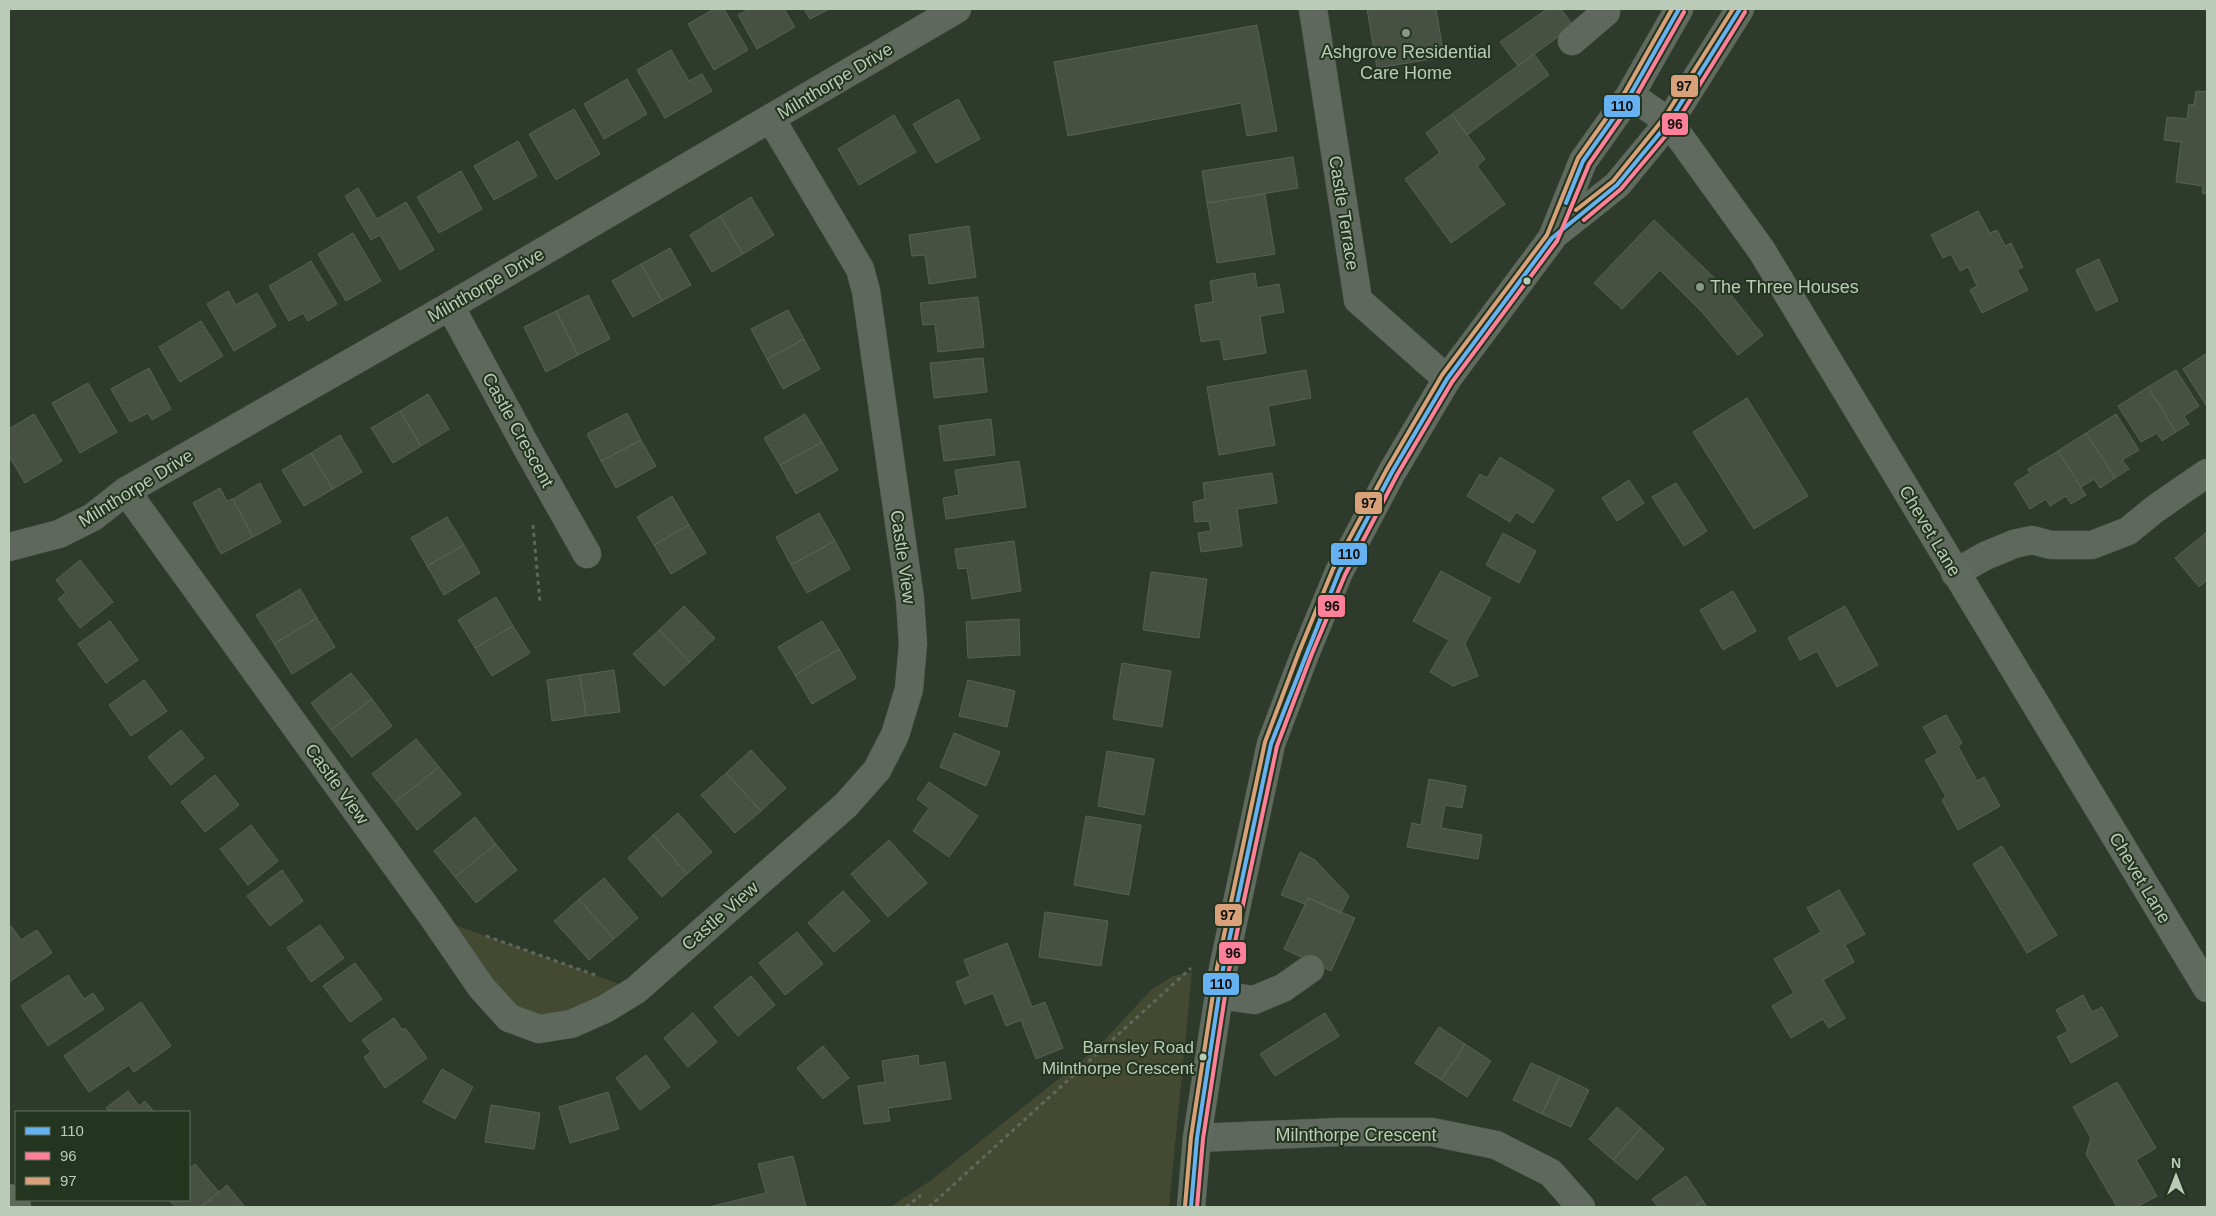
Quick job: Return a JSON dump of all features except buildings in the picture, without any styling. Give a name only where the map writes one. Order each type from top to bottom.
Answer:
[{"type":"main road","points":[[1552,238],[1583,161],[1630,95],[1679,9]]},
{"type":"main road","points":[[1191,1207],[1198,1138],[1221,982],[1272,744],[1305,654],[1339,572],[1392,472],[1447,379],[1552,238],[1617,185],[1670,122],[1740,9]]},
{"type":"main road","name":"Chevet Lane","points":[[1630,95],[1670,122],[1762,251],[2207,988]]},
{"type":"street","name":"Milnthorpe Drive","points":[[9,547],[59,534],[93,517],[126,491],[450,306],[957,9]]},
{"type":"street","name":"Castle Terrace","points":[[1312,9],[1358,300],[1447,379]]},
{"type":"street","points":[[1572,41],[1606,12],[1603,9]]},
{"type":"street","name":"Castle View","points":[[126,491],[422,901],[481,987],[509,1018],[539,1029],[571,1024],[605,1009],[636,990],[846,805],[877,770],[895,735],[909,689],[913,644],[910,599],[866,291],[860,268],[771,119]]},
{"type":"street","name":"Castle Crescent","points":[[450,306],[526,448],[587,554]]},
{"type":"street","points":[[1955,573],[1985,556],[2014,544],[2032,540],[2051,545],[2092,545],[2128,532],[2155,508],[2207,473]]},
{"type":"street","points":[[1221,982],[1254,1000],[1283,988],[1310,969]]},
{"type":"street","name":"Milnthorpe Crescent","points":[[1198,1138],[1339,1132],[1432,1132],[1496,1145],[1551,1173],[1581,1207]]},
{"type":"street","points":[[9,1198],[17,1207]]},
{"type":"path","points":[[480,933],[636,990]]},
{"type":"path","points":[[929,1207],[1193,966],[1221,982]]},
{"type":"path","points":[[906,1207],[921,1195]]},
{"type":"green space","points":[[433,917],[636,990],[571,1024],[509,1018]]},
{"type":"green space","points":[[1192,972],[1169,1207],[890,1207],[930,1181],[1095,1050],[1151,990],[1173,976]]},
{"type":"transit line","name":"97","points":[[1185,1206],[1191,1137],[1217,968],[1265,742],[1299,652],[1333,569],[1387,469],[1442,375],[1547,235],[1578,158],[1625,92],[1672,9]]},
{"type":"transit line","name":"110","points":[[1566,203],[1583,161],[1630,95],[1679,9]]},
{"type":"transit line","name":"97","points":[[1576,210],[1613,181],[1664,118],[1733,9]]},
{"type":"transit line","name":"110","points":[[1191,1207],[1197,1138],[1223,969],[1271,744],[1339,572],[1392,472],[1447,379],[1552,238],[1617,185],[1669,122],[1740,9]]},
{"type":"transit line","name":"96","points":[[1197,1207],[1203,1139],[1229,970],[1277,746],[1311,656],[1345,575],[1397,475],[1452,382],[1557,241],[1589,164],[1635,98],[1684,12]]},
{"type":"transit line","name":"96","points":[[1584,220],[1621,189],[1674,126],[1745,12]]},
{"type":"place","name":"Ashgrove Residential Care Home","points":[[1406,33]]},
{"type":"place","name":"The Three Houses","points":[[1700,287]]},
{"type":"place","name":"Barnsley Road Milnthorpe Crescent","points":[[1203,1057]]}]
